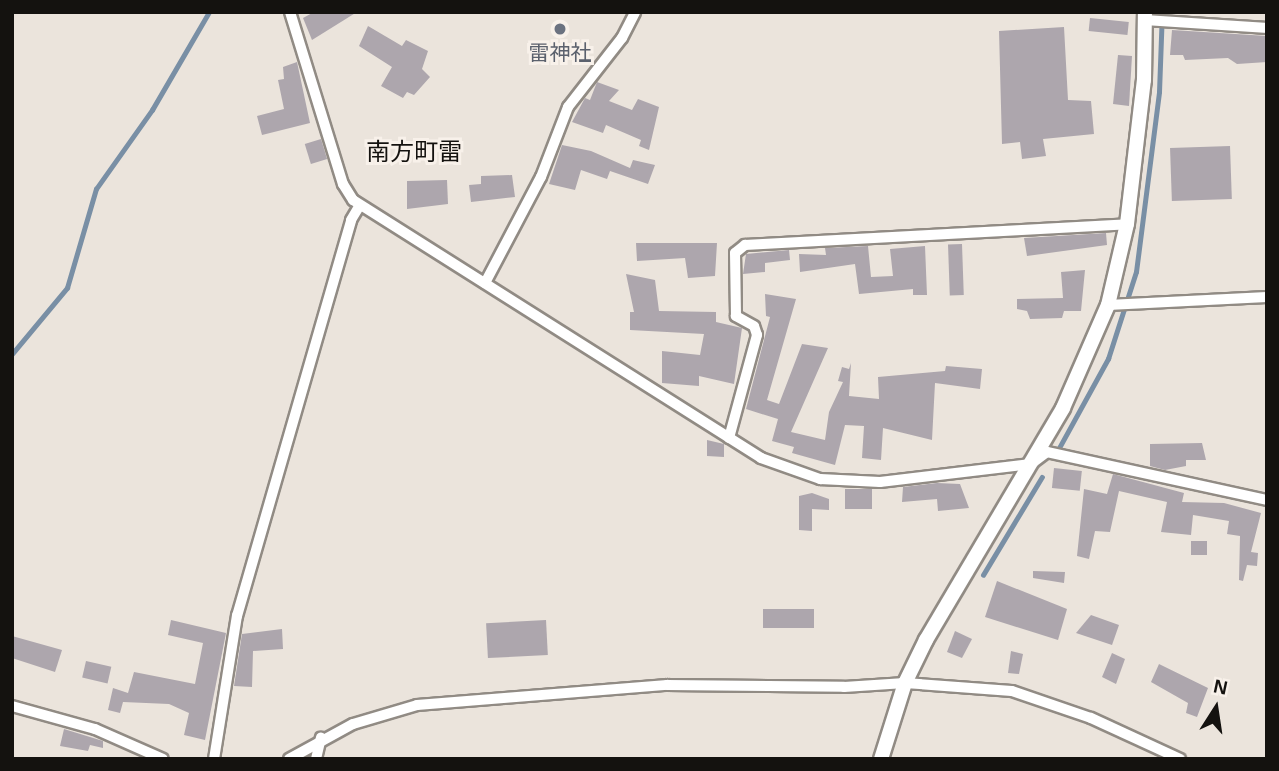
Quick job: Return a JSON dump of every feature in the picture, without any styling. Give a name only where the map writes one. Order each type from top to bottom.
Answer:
[{"type":"street","points":[[290,12],[343,184],[360,205],[771,463],[820,479],[880,482],[1031,464],[1047,452],[1267,500]]},
{"type":"street","points":[[485,283],[541,177],[568,107],[622,38],[635,12]]},
{"type":"street","points":[[881,759],[905,683],[1120,305],[1144,80],[1154,19],[1267,28]]},
{"type":"street","points":[[214,759],[237,616],[351,220],[360,205]]},
{"type":"street","points":[[729,438],[757,335],[754,326],[736,316],[734,253],[745,245],[1127,224]]},
{"type":"street","points":[[1120,305],[1267,297]]},
{"type":"street","points":[[289,759],[321,738],[387,711],[417,705],[559,691],[905,683],[1021,693],[1091,718],[1180,759]]},
{"type":"street","points":[[12,706],[95,729],[163,759]]},
{"type":"street","points":[[316,759],[321,738]]},
{"type":"building","points":[[314,12],[357,12],[312,40],[303,18]]},
{"type":"building","points":[[1090,18],[1129,22],[1127,35],[1089,31]]},
{"type":"building","points":[[368,26],[402,46],[406,40],[428,51],[422,69],[430,77],[414,95],[407,92],[403,98],[381,86],[392,67],[359,46]]},
{"type":"building","points":[[1064,27],[1068,100],[1091,101],[1094,134],[1043,139],[1046,156],[1022,159],[1020,142],[1002,144],[999,31]]},
{"type":"building","points":[[1172,30],[1267,36],[1267,62],[1237,64],[1228,58],[1185,60],[1183,55],[1170,55]]},
{"type":"building","points":[[1118,55],[1132,56],[1129,106],[1113,104]]},
{"type":"building","points":[[297,62],[310,123],[262,135],[257,116],[284,109],[278,80],[284,79],[283,67]]},
{"type":"building","points":[[597,82],[619,90],[609,101],[632,110],[638,99],[659,107],[649,150],[639,146],[641,140],[606,125],[603,133],[572,122],[585,98],[590,100]]},
{"type":"building","points":[[321,139],[327,159],[311,164],[305,144]]},
{"type":"building","points":[[562,145],[591,151],[630,168],[633,160],[655,165],[648,184],[610,171],[607,179],[581,170],[575,190],[549,184]]},
{"type":"building","points":[[1230,146],[1232,199],[1172,201],[1170,148]]},
{"type":"building","points":[[512,175],[515,197],[471,202],[469,185],[481,184],[481,176]]},
{"type":"building","points":[[447,180],[448,204],[407,209],[407,181]]},
{"type":"building","points":[[1106,233],[1107,245],[1027,256],[1024,238]]},
{"type":"building","points":[[636,243],[717,243],[715,276],[688,278],[685,258],[637,261]]},
{"type":"building","points":[[948,244],[962,244],[964,295],[950,295]]},
{"type":"building","points":[[868,246],[871,277],[893,276],[890,249],[925,246],[927,295],[913,295],[913,289],[859,294],[855,264],[800,272],[799,254],[826,255],[825,248]]},
{"type":"building","points":[[789,250],[790,260],[765,263],[765,272],[743,274],[746,254]]},
{"type":"building","points":[[1085,270],[1081,311],[1064,311],[1062,318],[1030,319],[1027,311],[1017,309],[1017,299],[1063,298],[1061,272]]},
{"type":"building","points":[[626,274],[655,280],[659,311],[716,312],[716,322],[742,328],[734,384],[699,376],[699,386],[662,383],[662,351],[700,355],[704,334],[630,330],[630,312],[634,312]]},
{"type":"building","points":[[765,294],[796,299],[767,400],[779,404],[802,344],[828,348],[791,432],[825,440],[829,412],[843,382],[838,381],[842,367],[849,369],[851,363],[849,396],[879,399],[878,377],[945,371],[946,366],[982,369],[980,389],[935,383],[932,440],[883,428],[881,460],[862,458],[864,426],[845,425],[835,465],[792,453],[794,447],[772,441],[778,419],[746,409],[770,317],[766,316]]},
{"type":"building","points":[[707,440],[724,444],[724,457],[707,456]]},
{"type":"building","points":[[1202,443],[1206,460],[1186,460],[1186,466],[1165,470],[1150,466],[1150,444]]},
{"type":"building","points":[[1054,468],[1082,471],[1080,491],[1052,488]]},
{"type":"building","points":[[1113,474],[1184,493],[1182,502],[1224,503],[1261,513],[1251,552],[1258,553],[1257,566],[1247,565],[1243,581],[1239,580],[1240,536],[1227,534],[1229,521],[1193,515],[1191,535],[1161,532],[1167,502],[1119,491],[1110,532],[1095,531],[1089,559],[1077,556],[1084,489],[1107,494]]},
{"type":"building","points":[[937,483],[960,484],[969,508],[938,511],[937,499],[902,502],[903,487]]},
{"type":"building","points":[[845,489],[872,489],[872,509],[845,509]]},
{"type":"building","points":[[812,493],[829,499],[829,510],[812,509],[812,531],[799,530],[799,496]]},
{"type":"building","points":[[1191,541],[1207,541],[1207,555],[1191,555]]},
{"type":"building","points":[[1033,571],[1065,572],[1064,583],[1033,578]]},
{"type":"building","points":[[997,581],[1067,609],[1058,640],[985,617]]},
{"type":"building","points":[[763,609],[814,609],[814,628],[763,628]]},
{"type":"building","points":[[1091,615],[1119,625],[1112,645],[1076,633]]},
{"type":"building","points":[[171,620],[226,633],[205,740],[184,735],[189,713],[169,704],[123,702],[120,713],[108,710],[113,688],[128,693],[134,672],[195,684],[203,643],[168,635]]},
{"type":"building","points":[[546,620],[548,655],[488,658],[486,623]]},
{"type":"building","points":[[282,629],[283,649],[253,651],[252,687],[234,686],[242,634]]},
{"type":"building","points":[[955,631],[972,639],[962,658],[947,652]]},
{"type":"building","points":[[12,636],[62,650],[55,672],[12,658]]},
{"type":"building","points":[[1011,651],[1023,654],[1019,674],[1008,673]]},
{"type":"building","points":[[1112,653],[1125,659],[1116,684],[1102,677]]},
{"type":"building","points":[[86,661],[111,667],[108,683],[82,678]]},
{"type":"building","points":[[1159,664],[1208,688],[1197,717],[1186,713],[1188,703],[1151,682]]},
{"type":"building","points":[[64,729],[103,741],[103,748],[90,745],[88,751],[60,746]]},
{"type":"waterway","points":[[12,354],[67,288],[96,189],[152,110],[209,12]]},
{"type":"waterway","points":[[1059,448],[1108,359],[1136,272],[1159,92],[1162,12]]},
{"type":"waterway","points":[[983,575],[1042,477]]},
{"type":"place","name":"雷神社","points":[[560,29]]},
{"type":"district","name":"南方町雷","points":[[414,152]]}]
